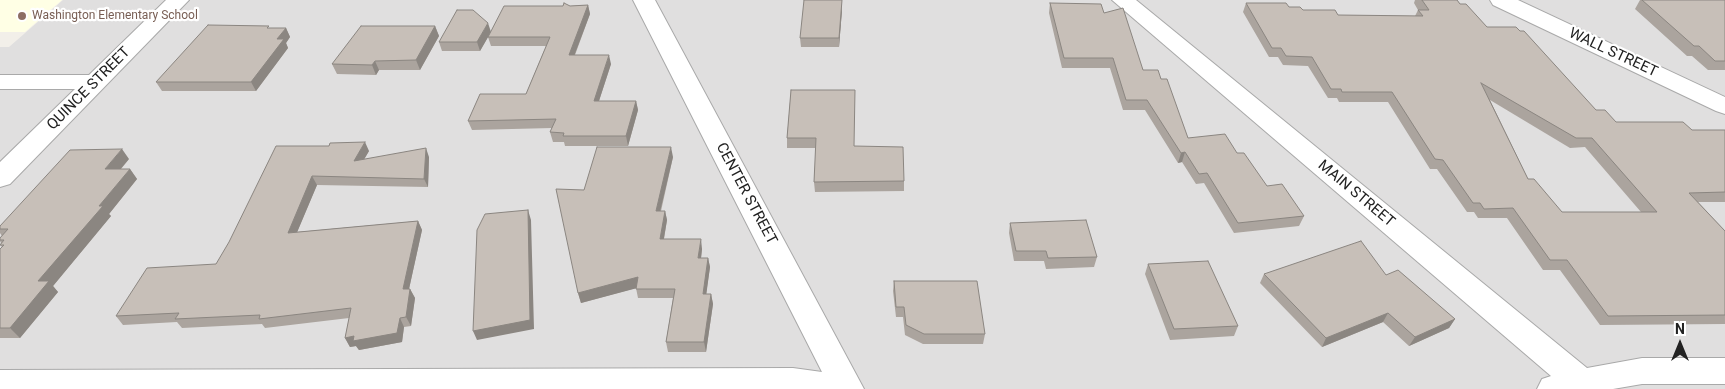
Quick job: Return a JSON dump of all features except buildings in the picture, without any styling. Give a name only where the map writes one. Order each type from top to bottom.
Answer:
[{"type":"street","name":"QUINCE STREET","points":[[0,178],[178,0]]},
{"type":"street","name":"CENTER STREET","points":[[644,0],[848,389]]},
{"type":"street","name":"MAIN STREET","points":[[1124,0],[1575,387]]},
{"type":"street","name":"WALL STREET","points":[[1501,0],[1725,106]]},
{"type":"street","points":[[0,82],[95,82]]},
{"type":"street","points":[[1575,387],[1615,375],[1642,371],[1725,372]]},
{"type":"street","points":[[0,384],[354,386],[793,382],[840,389]]},
{"type":"shaded area","name":"Washington Elementary School","points":[[0,0],[62,0],[25,32],[0,32]]},
{"type":"shaded area","points":[[63,0],[1725,0],[1725,389],[0,389],[0,47],[9,47]]},
{"type":"place","name":"Washington Elementary School","points":[[22,16]]}]
